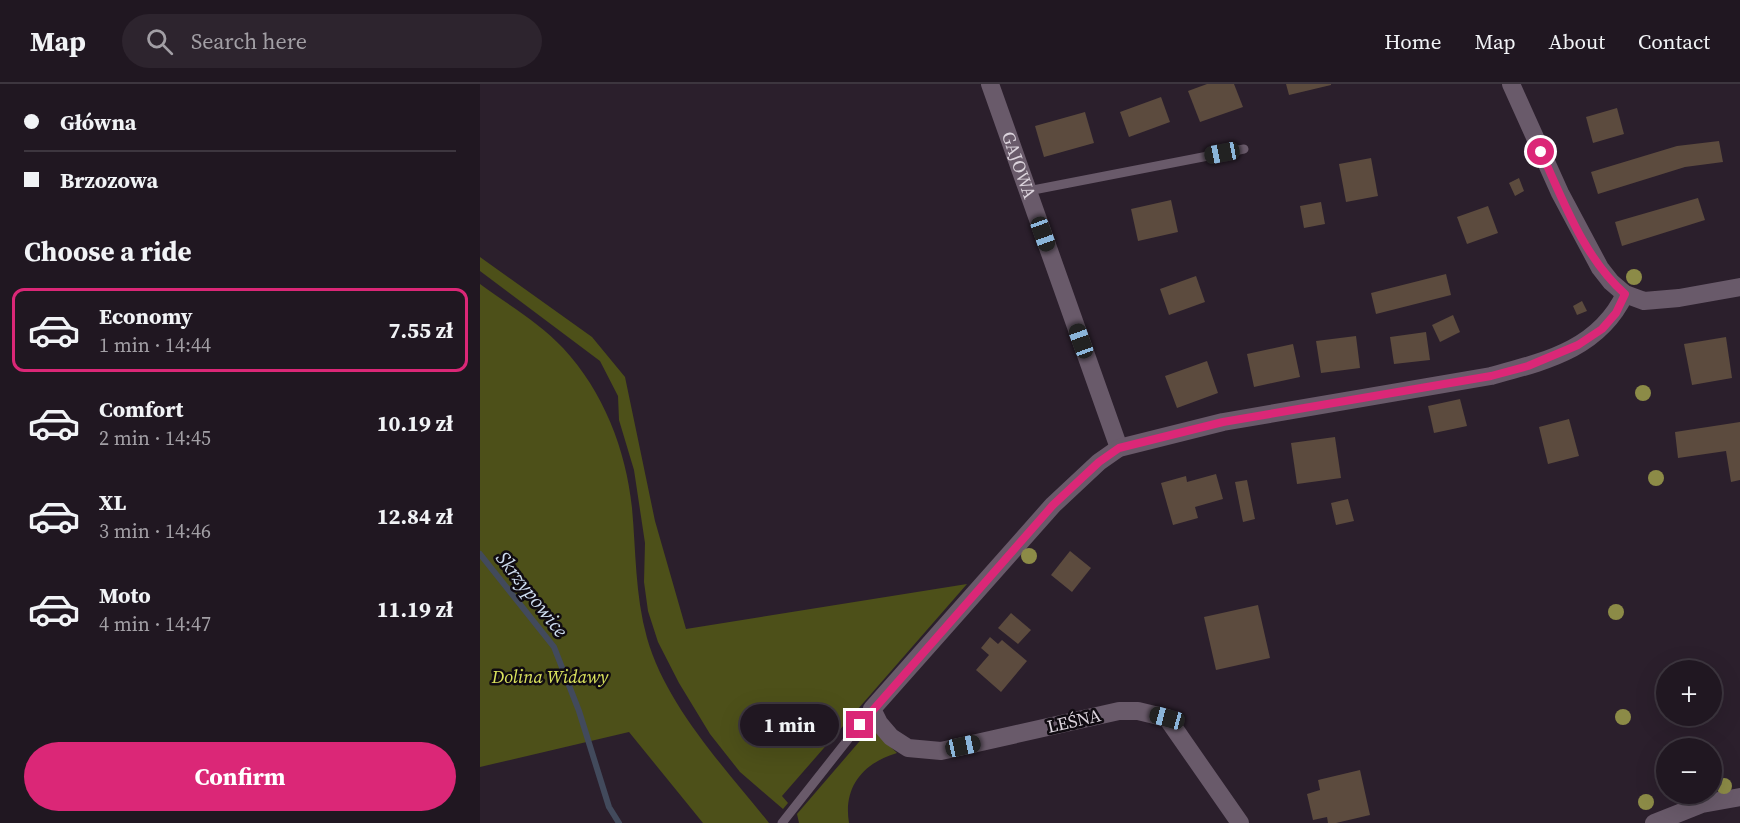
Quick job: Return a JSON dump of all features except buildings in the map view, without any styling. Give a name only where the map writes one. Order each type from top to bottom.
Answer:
[{"type":"street","name":"GAJOWA","points":[[990,84],[1119,448]]},
{"type":"street","points":[[1512,84],[1580,232],[1600,268],[1625,294],[1644,301],[1679,298],[1740,286]]},
{"type":"street","points":[[872,709],[1053,505],[1099,462],[1119,448],[1223,422],[1491,376],[1528,366],[1571,349],[1602,329],[1616,313],[1625,294]]},
{"type":"street","name":"LEŚNA","points":[[872,709],[879,723],[891,737],[908,748],[941,751],[1119,711],[1138,711],[1167,718],[1240,823]]},
{"type":"street","points":[[1654,823],[1702,804],[1740,797]]},
{"type":"lane","points":[[1028,191],[1244,149]]},
{"type":"lane","points":[[782,823],[872,709]]},
{"type":"green space","points":[[480,257],[592,337],[625,377],[655,521],[686,629],[967,584],[782,796],[788,803],[783,809],[740,772],[710,734],[679,683],[658,642],[648,611],[644,582],[645,543],[634,470],[619,420],[618,396],[600,361],[480,271]]},
{"type":"green space","name":"Dolina Widawy","points":[[480,284],[554,339],[577,365],[601,402],[618,443],[629,486],[640,606],[647,638],[656,663],[668,688],[699,736],[769,823],[703,823],[629,732],[480,767]]},
{"type":"green space","points":[[871,728],[897,753],[874,763],[858,778],[849,798],[849,823],[799,823],[797,814]]},
{"type":"waterway","name":"Skrzypowice","points":[[480,554],[554,647],[579,711],[609,807],[619,823]]},
{"type":"route","points":[[860,725],[1053,505],[1099,462],[1119,448],[1223,422],[1491,376],[1556,356],[1602,329],[1616,313],[1625,294],[1600,268],[1541,152]]}]
